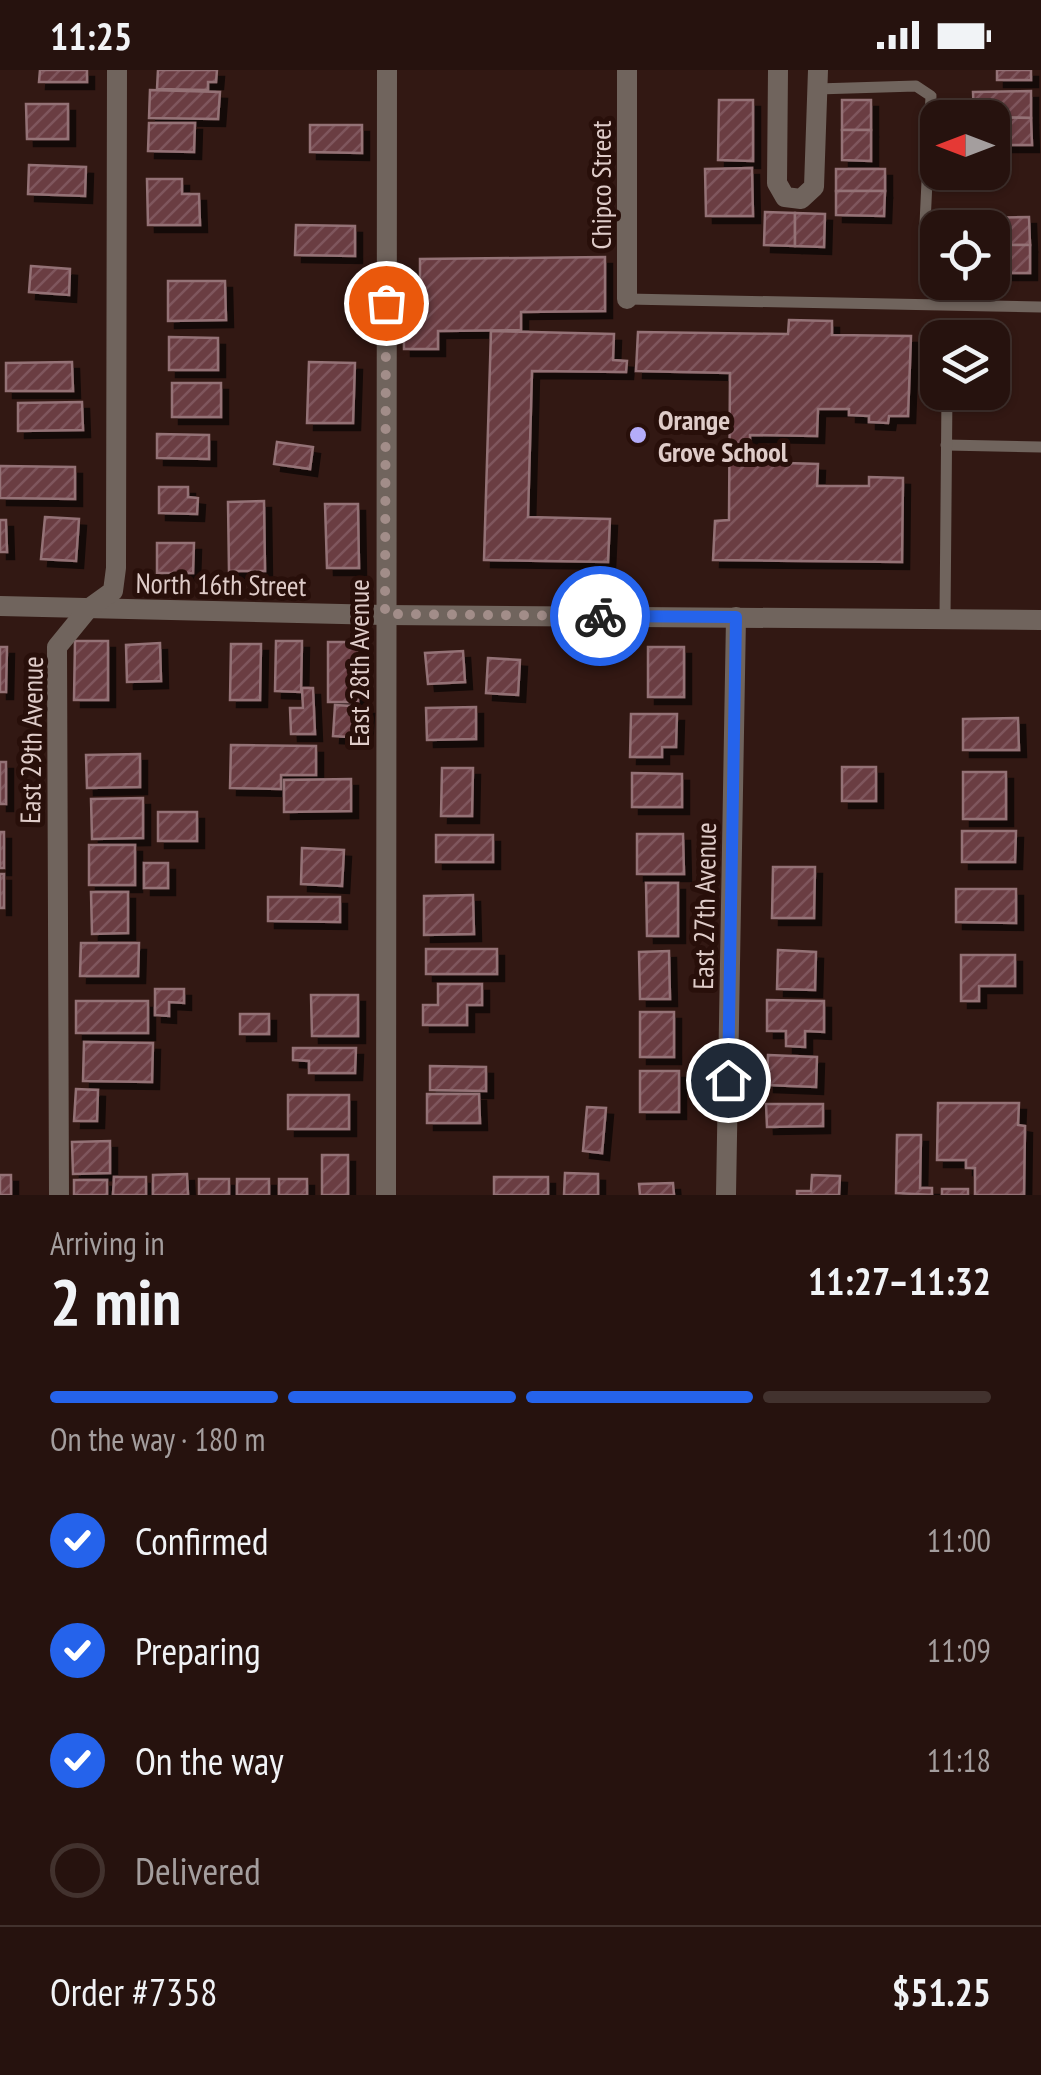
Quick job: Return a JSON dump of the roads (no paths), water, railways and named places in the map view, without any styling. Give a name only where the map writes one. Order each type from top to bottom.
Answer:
[{"type":"street","name":"East 29th Avenue","points":[[59,1195],[57,647],[88,609],[113,592],[116,568],[117,70]]},
{"type":"street","name":"East 28th Avenue","points":[[386,1195],[387,70]]},
{"type":"street","name":"Chipco Street","points":[[627,70],[627,300]]},
{"type":"street","points":[[778,70],[777,183],[785,197],[801,199],[814,186],[817,79]]},
{"type":"street","name":"North 16th Street","points":[[0,606],[1041,620]]},
{"type":"street","name":"East 27th Avenue","points":[[726,1195],[736,617]]},
{"type":"lane","points":[[817,79],[916,86],[930,96],[925,210]]},
{"type":"lane","points":[[627,300],[1041,307]]},
{"type":"lane","points":[[944,619],[947,410]]},
{"type":"lane","points":[[946,445],[1041,447]]},
{"type":"place","name":"Orange Grove School","points":[[638,435]]}]
